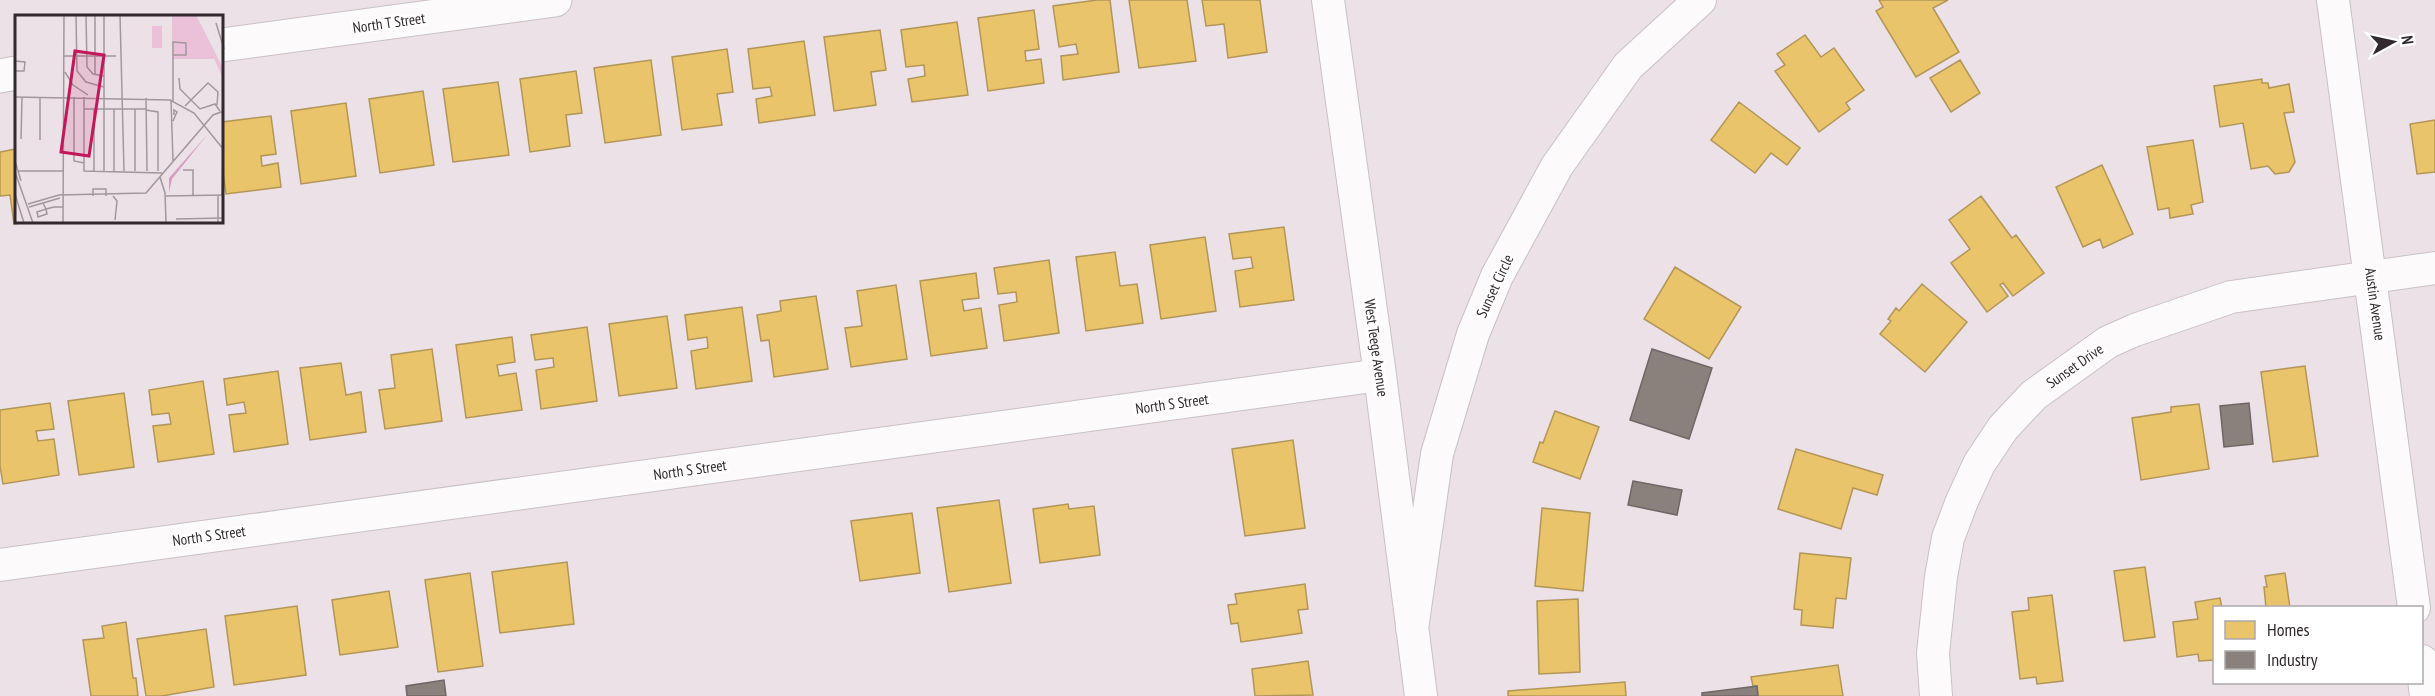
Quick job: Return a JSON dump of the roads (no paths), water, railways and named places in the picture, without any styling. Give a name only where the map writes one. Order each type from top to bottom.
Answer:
[{"type":"street","name":"North T Street","points":[[224,45],[555,0]]},
{"type":"street","name":"West Teege Avenue","points":[[1329,0],[1421,696]]},
{"type":"street","name":"Sunset Circle","points":[[1412,629],[1437,454],[1473,334],[1497,276],[1557,166],[1628,66],[1700,0]]},
{"type":"street","name":"Austin Avenue","points":[[2332,0],[2372,277],[2415,606]]},
{"type":"street","points":[[0,76],[15,73]]},
{"type":"street","name":"Sunset Drive","points":[[1936,696],[1934,653],[1941,577],[1948,538],[1979,464],[2003,428],[2034,395],[2108,342],[2135,330],[2231,297],[2435,268]]},
{"type":"street","name":"North S Street","points":[[0,565],[1380,375]]},
{"type":"street","points":[[2423,675],[2426,696]]}]
